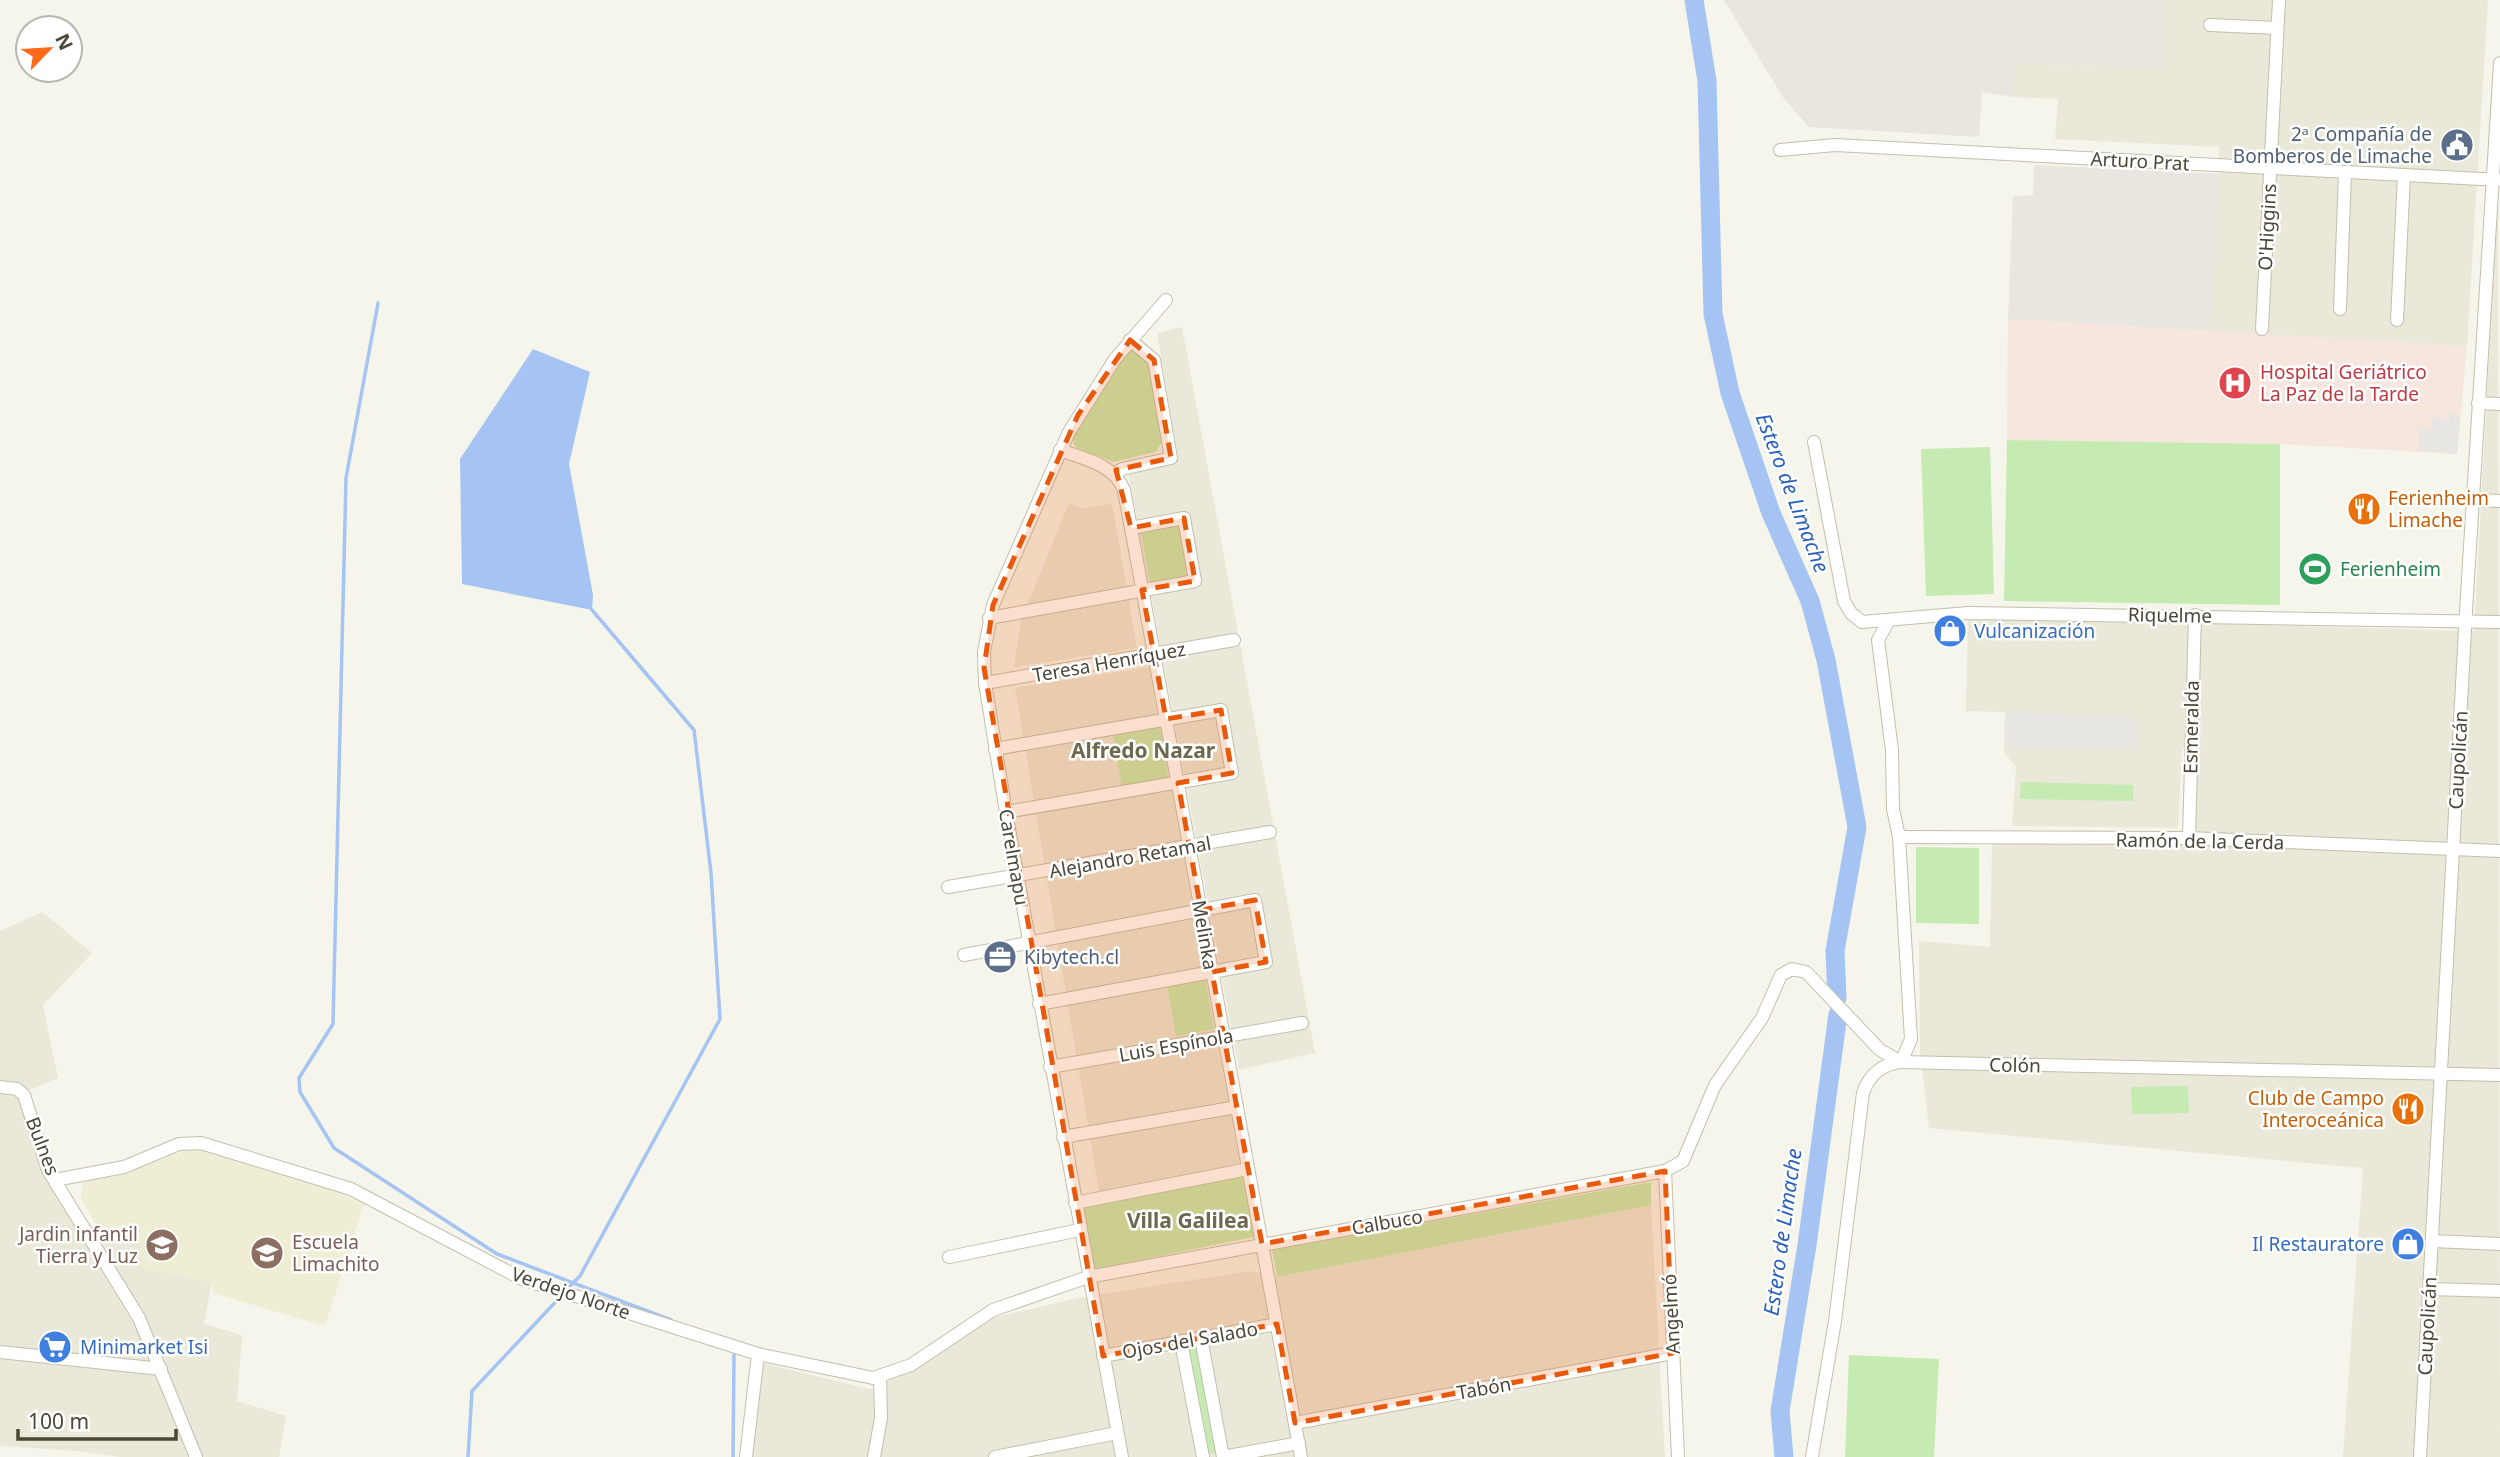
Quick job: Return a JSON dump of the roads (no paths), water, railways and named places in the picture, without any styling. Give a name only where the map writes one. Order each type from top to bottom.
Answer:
[{"type":"street","name":"O'Higgins","points":[[2262,329],[2279,0]]},
{"type":"street","points":[[2210,25],[2277,29]]},
{"type":"street","name":"Caupolicán","points":[[2420,1457],[2465,620],[2496,180],[2500,63]]},
{"type":"street","name":"Arturo Prat","points":[[1780,150],[1835,145],[2496,180]]},
{"type":"street","points":[[2340,309],[2345,172]]},
{"type":"street","points":[[2398,320],[2404,175]]},
{"type":"street","name":"Carelmapu","points":[[1122,1457],[995,749],[985,683],[984,652],[989,618],[1060,450],[1088,398],[1130,340],[1166,300]]},
{"type":"street","points":[[1060,450],[1106,467],[1115,474],[1122,469],[1171,458],[1154,360],[1130,340]]},
{"type":"street","points":[[2479,403],[2500,404]]},
{"type":"street","name":"Riquelme","points":[[1814,442],[1846,607],[1862,622],[1968,613],[2500,622]]},
{"type":"street","name":"Melinka","points":[[1115,474],[1124,490],[1301,1457]]},
{"type":"street","points":[[2472,500],[2500,501]]},
{"type":"street","points":[[989,618],[1195,580],[1184,518],[1131,528]]},
{"type":"street","name":"Esmeralda","points":[[2189,838],[2195,615]]},
{"type":"street","points":[[1812,1457],[1835,1321],[1863,1093],[1869,1079],[1880,1069],[1901,1062],[1911,1039],[1899,837],[1893,809],[1892,750],[1878,640],[1889,620]]},
{"type":"street","name":"Teresa Henríquez","points":[[985,683],[1234,640]]},
{"type":"street","points":[[995,749],[1221,710],[1232,773],[1006,812]]},
{"type":"street","name":"Alejandro Retamal","points":[[948,887],[1270,832]]},
{"type":"street","name":"Ramón de la Cerda","points":[[1899,837],[2189,838],[2500,851]]},
{"type":"street","points":[[964,955],[1255,900],[1266,962],[1039,1004]]},
{"type":"street","name":"Calbuco","points":[[1088,1277],[1665,1171],[1683,1161],[1714,1085],[1762,1018],[1779,979],[1787,970],[1806,972],[1880,1050],[1901,1062]]},
{"type":"street","name":"Luis Espínola","points":[[1050,1067],[1303,1023]]},
{"type":"street","name":"Colón","points":[[1901,1062],[2500,1075]]},
{"type":"street","name":"Bulnes","points":[[0,1087],[17,1090],[24,1095],[48,1170],[139,1318],[196,1457]]},
{"type":"street","points":[[1063,1137],[1237,1107]]},
{"type":"street","name":"Verdejo Norte","points":[[55,1180],[124,1167],[179,1144],[201,1143],[351,1189],[522,1279],[758,1354],[863,1377],[880,1376],[919,1361],[993,1310],[1088,1277]]},
{"type":"street","points":[[1075,1203],[1248,1169]]},
{"type":"street","name":"Angelmó","points":[[1665,1171],[1678,1457]]},
{"type":"street","points":[[950,1258],[1080,1230]]},
{"type":"street","points":[[2432,1241],[2500,1244]]},
{"type":"street","points":[[2430,1289],[2500,1291]]},
{"type":"street","name":"Ojos del Salado","points":[[1103,1356],[1277,1324]]},
{"type":"street","points":[[1201,1338],[1223,1457],[1299,1443]]},
{"type":"street","points":[[1181,1342],[1203,1457]]},
{"type":"street","points":[[0,1352],[161,1369]]},
{"type":"street","name":"Tabón","points":[[1295,1423],[1673,1353]]},
{"type":"street","points":[[746,1457],[758,1354]]},
{"type":"street","points":[[874,1457],[881,1418],[880,1376]]},
{"type":"street","points":[[995,1457],[1117,1433]]},
{"type":"water","points":[[533,349],[590,372],[569,464],[593,595],[592,610],[462,584],[460,459]]},
{"type":"waterway","name":"Estero de Limache","points":[[1694,0],[1707,81],[1713,314],[1730,393],[1771,513],[1810,601],[1826,660],[1857,827],[1835,951],[1837,998]]},
{"type":"waterway","points":[[378,303],[346,478],[333,1024],[299,1078],[300,1092],[334,1148],[497,1254],[671,1320]]},
{"type":"waterway","points":[[567,1289],[580,1276],[720,1019],[711,873],[694,730],[592,610]]},
{"type":"waterway","name":"Estero de Limache","points":[[1784,1457],[1780,1411],[1807,1245],[1838,1014]]},
{"type":"waterway","points":[[468,1457],[472,1391],[562,1295]]},
{"type":"waterway","points":[[733,1457],[734,1355]]},
{"type":"place","name":"2ᵃ Compañía de Bomberos de Limache","points":[[2457,145]]},
{"type":"place","name":"Hospital Geriátrico La Paz de la Tarde","points":[[2235,383]]},
{"type":"place","name":"Ferienheim Limache","points":[[2364,509]]},
{"type":"place","name":"Ferienheim","points":[[2315,569]]},
{"type":"place","name":"Vulcanización","points":[[1950,631]]},
{"type":"place","name":"Kibytech.cl","points":[[1000,957]]},
{"type":"place","name":"Club de Campo Interoceánica","points":[[2408,1109]]},
{"type":"place","name":"Il Restauratore","points":[[2408,1244]]},
{"type":"place","name":"Jardin infantil Tierra y Luz","points":[[162,1245]]},
{"type":"place","name":"Escuela Limachito","points":[[267,1253]]},
{"type":"place","name":"Minimarket Isi","points":[[55,1347]]},
{"type":"district","name":"Alfredo Nazar","points":[[1143,751]]},
{"type":"district","name":"Villa Galilea","points":[[1188,1221]]}]
